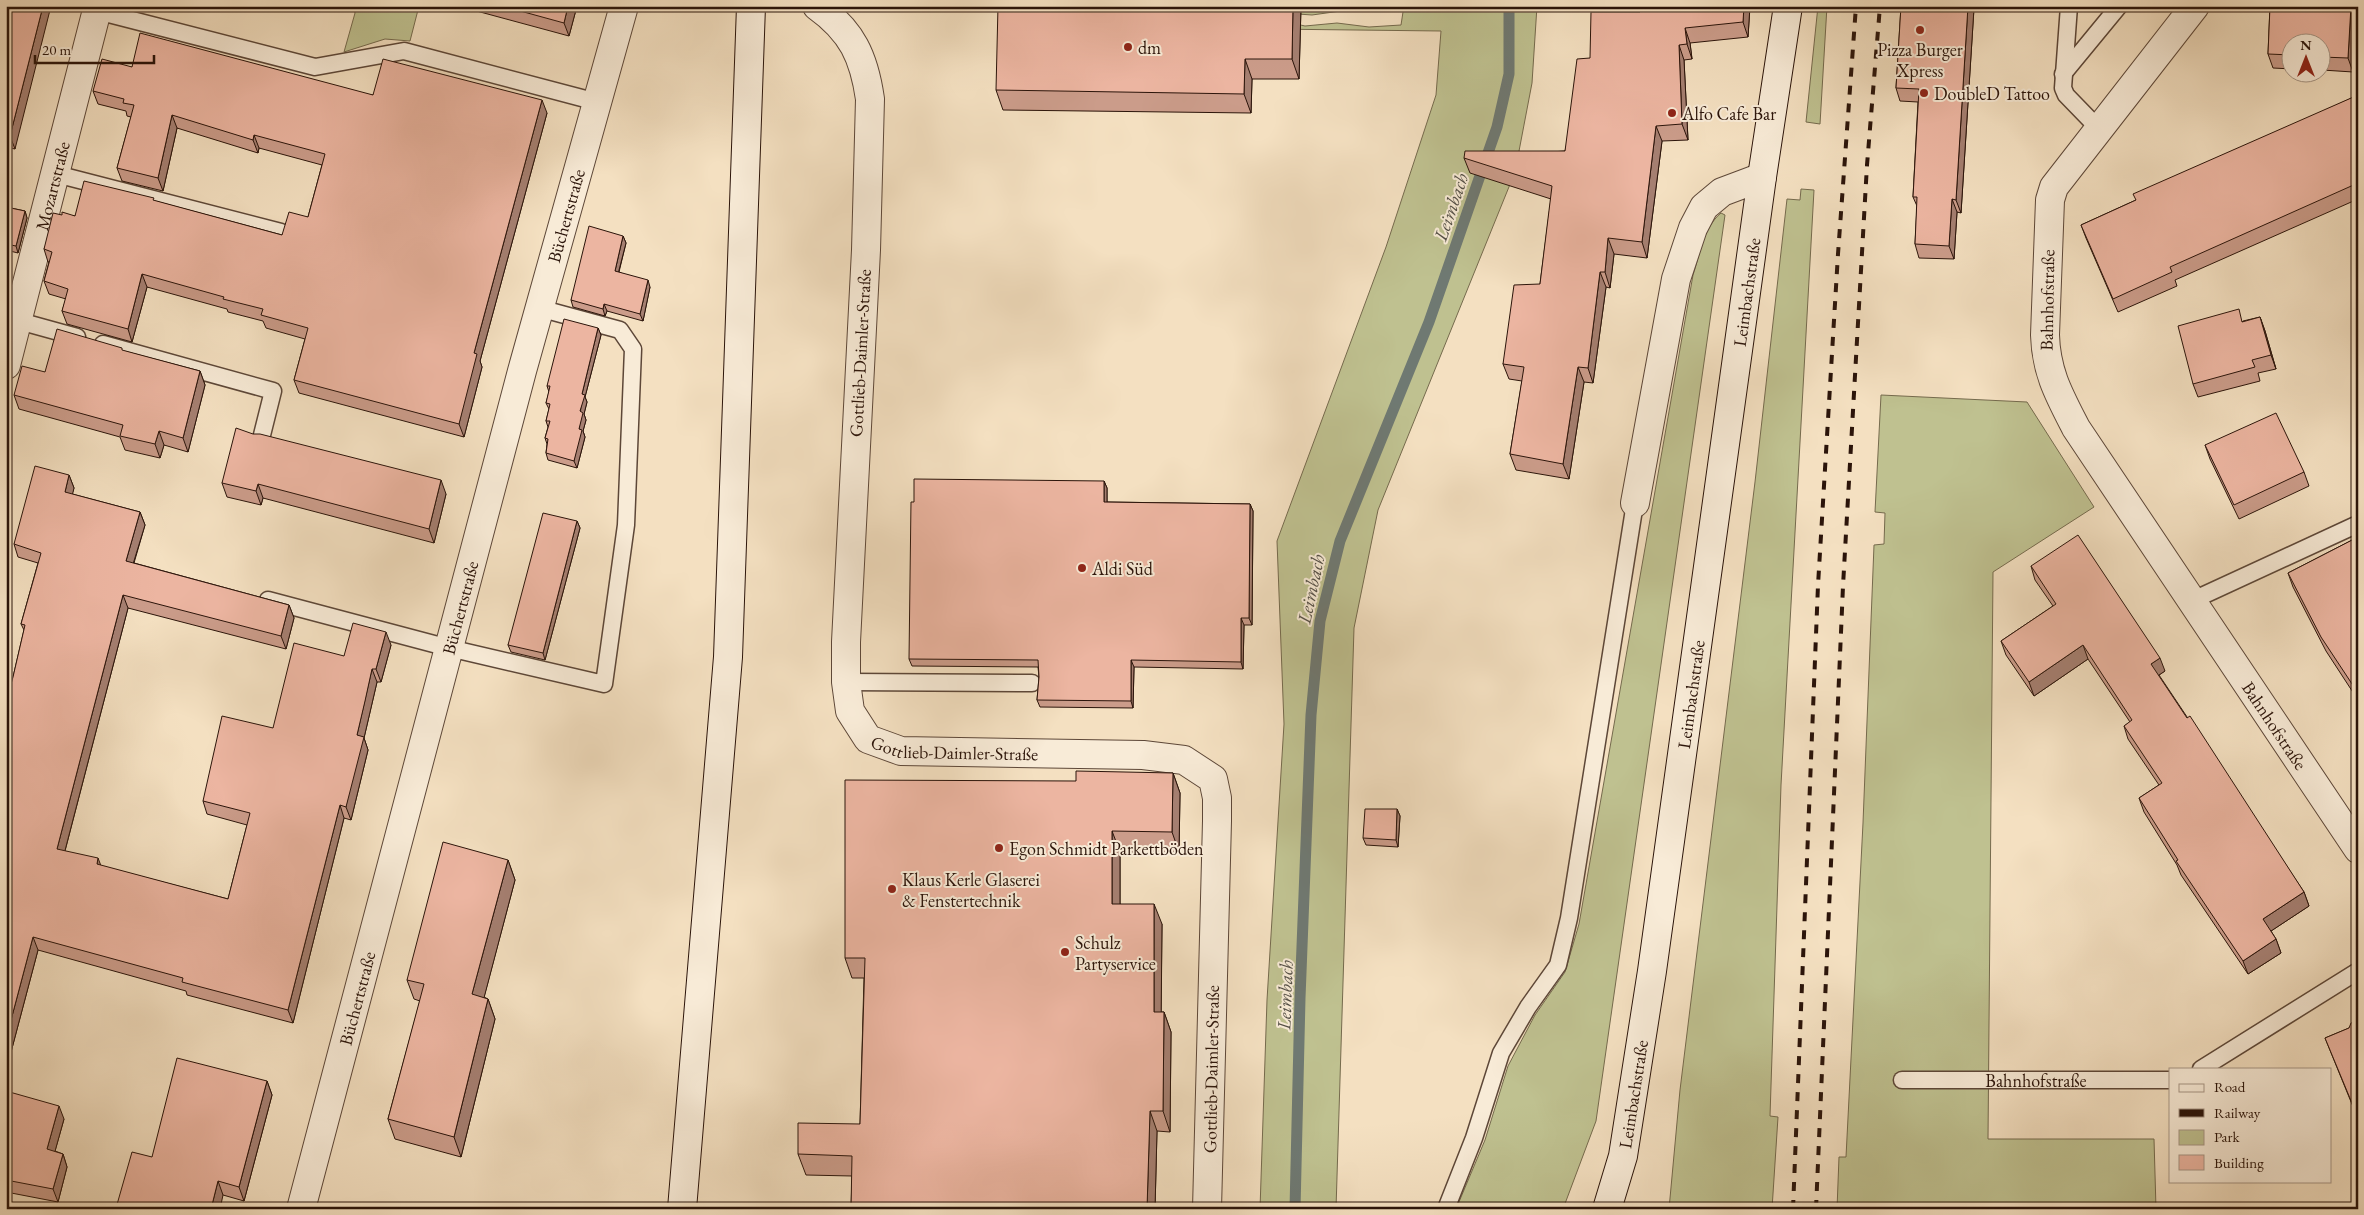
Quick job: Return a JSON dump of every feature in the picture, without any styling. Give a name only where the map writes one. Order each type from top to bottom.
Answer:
[{"type":"street","name":"Büchertstraße","points":[[301,1209],[539,308],[624,6]]},
{"type":"street","points":[[682,1209],[728,657],[750,6]]},
{"type":"street","name":"Gottlieb-Daimler-Straße","points":[[817,6],[836,21],[855,44],[867,80],[870,99],[866,250],[852,497],[846,682],[850,712],[868,738],[901,751],[1143,755],[1184,760],[1213,779],[1217,798],[1217,821],[1207,1209]]},
{"type":"street","name":"Leimbachstraße","points":[[1607,1209],[1623,1156],[1652,971],[1762,177],[1788,6]]},
{"type":"street","name":"Bahnhofstraße","points":[[2195,6],[2061,175],[2054,187],[2050,200],[2044,335],[2046,356],[2055,389],[2076,428],[2358,849]]},
{"type":"street","name":"Mozartstraße","points":[[6,364],[19,321],[98,9]]},
{"type":"street","points":[[1635,503],[1676,279],[1693,228],[1704,207],[1722,192],[1762,177]]},
{"type":"lane","points":[[2069,6],[2063,88],[2066,95],[2098,128]]},
{"type":"lane","points":[[2063,74],[2119,6]]},
{"type":"lane","points":[[98,9],[315,67],[404,51],[598,102]]},
{"type":"lane","points":[[56,174],[282,232]]},
{"type":"lane","points":[[251,596],[448,648],[604,684],[626,525],[633,349],[620,330],[539,308]]},
{"type":"lane","points":[[19,321],[273,391],[261,439]]},
{"type":"lane","points":[[1446,1209],[1474,1138],[1501,1053],[1528,1007],[1558,964],[1569,918],[1635,503]]},
{"type":"lane","points":[[2191,602],[2358,524]]},
{"type":"lane","points":[[846,682],[1032,683]]},
{"type":"lane","points":[[2203,1068],[2358,971]]},
{"type":"lane","name":"Bahnhofstraße","points":[[1902,1080],[2169,1080]]},
{"type":"green space","points":[[357,6],[419,6],[410,41],[385,39],[344,52]]},
{"type":"green space","points":[[1288,6],[1537,6],[1532,83],[1515,172],[1378,510],[1354,628],[1336,1209],[1260,1209],[1267,1000],[1284,724],[1277,541],[1386,247],[1436,95],[1441,31],[1269,29],[1292,23],[1305,26],[1337,23],[1369,27],[1401,25],[1403,12],[1398,7],[1362,8],[1312,15],[1298,14]]},
{"type":"green space","points":[[1818,6],[1827,6],[1820,124],[1806,122]]},
{"type":"green space","points":[[1801,189],[1814,190],[1781,785],[1770,1116],[1778,1117],[1772,1209],[1669,1209],[1680,1090],[1755,482],[1787,199],[1800,200]]},
{"type":"green space","points":[[1721,213],[1725,215],[1596,1121],[1563,1209],[1456,1209],[1485,1140],[1508,1066],[1535,1015],[1565,972],[1579,924],[1693,275],[1706,234]]},
{"type":"green space","points":[[1881,395],[2027,402],[2094,507],[1993,572],[1988,1139],[2154,1139],[2156,1209],[1837,1209],[1839,1157],[1846,1157],[1863,823],[1874,545],[1884,544],[1885,513],[1875,512]]},
{"type":"building","points":[[6,6],[43,6],[10,136],[6,135]]},
{"type":"building","points":[[502,6],[568,6],[564,23]]},
{"type":"building","name":"dm","points":[[998,6],[1293,6],[1292,59],[1245,59],[1244,94],[996,90]]},
{"type":"building","points":[[1640,6],[1744,6],[1743,22],[1685,28],[1687,44],[1679,45],[1682,124],[1656,126],[1642,242],[1608,238],[1605,272],[1600,272],[1588,368],[1578,367],[1563,464],[1510,454],[1524,367],[1503,364],[1514,285],[1540,284],[1552,186],[1464,158],[1465,151],[1565,151],[1577,59],[1590,58],[1591,12],[1640,12]]},
{"type":"building","points":[[1901,6],[1968,6],[1956,200],[1952,199],[1949,246],[1915,244],[1917,197],[1913,197],[1919,89],[1896,88]]},
{"type":"building","points":[[2270,6],[2351,6],[2348,58],[2332,57],[2332,32],[2282,32],[2282,55],[2268,54]]},
{"type":"building","points":[[140,33],[373,95],[383,59],[542,100],[474,353],[477,354],[459,424],[294,380],[308,328],[261,315],[263,309],[223,299],[224,297],[142,274],[128,329],[62,311],[68,289],[44,281],[52,252],[44,249],[53,213],[62,215],[62,212],[75,216],[84,181],[154,198],[153,200],[282,235],[289,212],[308,217],[325,154],[254,135],[253,140],[172,115],[158,178],[117,168],[134,105],[123,103],[124,99],[93,91],[102,59],[132,67]]},
{"type":"building","points":[[2358,95],[2358,183],[2170,267],[2172,272],[2113,299],[2081,225],[2136,200],[2133,194]]},
{"type":"building","points":[[6,207],[25,211],[16,246],[6,244]]},
{"type":"building","points":[[589,226],[623,236],[615,271],[648,280],[640,314],[604,304],[603,309],[571,300]]},
{"type":"building","points":[[2239,309],[2242,322],[2260,317],[2271,355],[2252,360],[2255,367],[2193,384],[2178,326]]},
{"type":"building","points":[[564,319],[598,328],[582,394],[585,395],[580,411],[583,413],[579,429],[582,430],[574,461],[546,453],[548,439],[545,438],[550,421],[546,421],[550,404],[546,403],[550,386],[547,386]]},
{"type":"building","points":[[57,329],[122,348],[122,350],[200,371],[183,438],[159,431],[155,444],[120,436],[123,425],[14,395],[22,366],[45,372]]},
{"type":"building","points":[[2276,413],[2304,472],[2234,505],[2205,445]]},
{"type":"building","points":[[236,428],[253,434],[260,434],[441,480],[429,529],[258,484],[256,491],[222,483]]},
{"type":"building","points":[[35,466],[69,475],[65,492],[140,512],[126,561],[289,605],[281,636],[123,595],[57,849],[98,858],[97,864],[228,899],[250,813],[203,801],[222,716],[273,728],[294,643],[344,656],[353,623],[386,632],[376,669],[372,669],[357,735],[364,737],[346,807],[340,805],[288,1010],[182,982],[183,978],[33,937],[6,1039],[6,702],[25,625],[21,624],[41,553],[14,544]]},
{"type":"building","name":"Aldi Süd","points":[[914,479],[1104,481],[1104,502],[1250,504],[1249,618],[1241,618],[1241,662],[1131,660],[1131,701],[1037,700],[1038,660],[909,659],[911,502],[914,502]]},
{"type":"building","points":[[543,513],[577,521],[543,653],[508,645]]},
{"type":"building","points":[[2078,535],[2160,658],[2151,664],[2187,718],[2190,716],[2304,892],[2263,919],[2276,939],[2243,961],[2176,861],[2178,860],[2139,798],[2162,783],[2124,726],[2132,720],[2083,645],[2029,682],[2001,641],[2056,604],[2031,566]]},
{"type":"building","points":[[2358,537],[2358,693],[2321,637],[2288,573]]},
{"type":"building","points":[[1076,771],[1173,773],[1172,832],[1112,831],[1112,904],[1154,904],[1154,1012],[1164,1012],[1163,1111],[1150,1111],[1147,1209],[851,1209],[852,1156],[798,1154],[798,1123],[860,1124],[865,958],[845,958],[845,780],[1076,781]]},
{"type":"building","points":[[1365,809],[1397,809],[1396,840],[1363,838]]},
{"type":"building","points":[[443,842],[508,860],[472,994],[488,999],[454,1137],[388,1119],[424,984],[407,980]]},
{"type":"building","points":[[2358,1020],[2358,1106],[2354,1108],[2325,1038],[2349,1028],[2351,1023]]},
{"type":"building","points":[[177,1058],[267,1081],[239,1187],[218,1181],[211,1209],[116,1208],[132,1152],[152,1157]]},
{"type":"building","points":[[6,1091],[59,1106],[47,1149],[63,1154],[53,1189],[6,1180]]},
{"type":"waterway","name":"Leimbach","points":[[1295,1209],[1300,998],[1311,715],[1320,621],[1340,541],[1429,322],[1497,127],[1509,74],[1509,6]]},
{"type":"railway","points":[[1793,1209],[1818,585],[1838,254],[1856,6]]},
{"type":"railway","points":[[1816,1209],[1843,586],[1867,165],[1880,6]]},
{"type":"place","name":"Pizza Burger Xpress","points":[[1920,30]]},
{"type":"place","name":"dm","points":[[1128,47]]},
{"type":"place","name":"DoubleD Tattoo","points":[[1924,93]]},
{"type":"place","name":"Alfo Cafe Bar","points":[[1672,113]]},
{"type":"place","name":"Aldi Süd","points":[[1082,568]]},
{"type":"place","name":"Egon Schmidt Parkettböden","points":[[999,848]]},
{"type":"place","name":"Klaus Kerle Glaserei & Fenstertechnik","points":[[892,889]]},
{"type":"place","name":"Schulz Partyservice","points":[[1065,952]]}]
